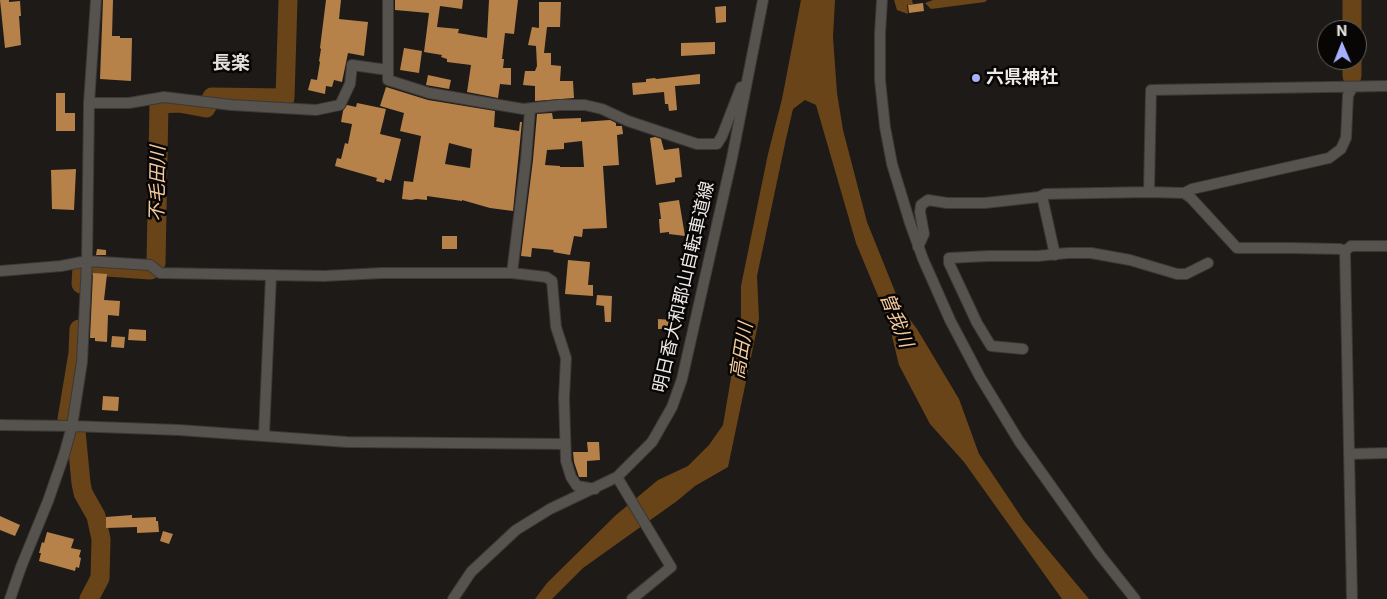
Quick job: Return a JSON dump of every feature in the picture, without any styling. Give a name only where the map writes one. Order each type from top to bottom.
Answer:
[{"type":"street","points":[[10,599],[56,480],[72,426],[82,362],[87,265],[89,103],[96,0]]},
{"type":"street","points":[[388,0],[388,80],[429,93],[530,110],[559,105],[585,105],[602,109],[628,121],[697,144],[718,144],[749,70]]},
{"type":"street","name":"明日香大和郡山自転車道線","points":[[453,599],[470,572],[516,530],[550,509],[619,479],[652,442],[672,407],[682,380],[732,158],[763,0]]},
{"type":"street","points":[[882,0],[880,62],[885,127],[892,164],[918,247],[950,320],[980,377],[1019,441],[1100,555],[1135,599]]},
{"type":"street","points":[[89,103],[129,103],[164,97],[316,110],[340,105],[350,84],[352,65],[388,70]]},
{"type":"street","points":[[1149,192],[1151,90],[1387,86]]},
{"type":"street","points":[[918,247],[924,234],[920,212],[921,205],[928,200],[947,203],[985,203],[1039,198],[1045,194],[1184,193],[1192,189],[1329,158],[1341,149],[1346,138],[1348,95],[1353,87]]},
{"type":"street","points":[[512,273],[530,110]]},
{"type":"street","points":[[1184,193],[1192,198],[1237,248],[1311,248],[1340,249],[1345,251]]},
{"type":"street","points":[[1042,196],[1055,255]]},
{"type":"street","points":[[1345,251],[1351,246],[1387,246]]},
{"type":"street","points":[[1345,251],[1352,599]]},
{"type":"street","points":[[1023,349],[991,346],[973,314],[949,263],[949,258],[1091,253],[1162,268],[1177,274],[1186,274],[1208,263]]},
{"type":"street","points":[[0,271],[87,265],[153,267],[160,273],[271,276],[391,273],[512,273],[546,277],[552,282],[556,327],[566,358],[564,444],[566,461],[577,486],[595,489]]},
{"type":"street","points":[[264,434],[271,276]]},
{"type":"street","points":[[0,425],[264,434],[347,442],[564,444]]},
{"type":"street","points":[[1350,454],[1387,453]]},
{"type":"street","points":[[619,479],[671,567],[632,599]]},
{"type":"shaded area","points":[[894,0],[912,0],[913,4],[907,5],[908,14],[897,10]]},
{"type":"shaded area","points":[[933,0],[987,0],[985,2],[931,9],[925,3]]},
{"type":"water","points":[[801,0],[835,0],[833,37],[837,93],[843,130],[867,222],[902,309],[917,329],[959,399],[979,454],[1024,521],[1089,599],[1062,599],[964,462],[930,424],[899,365],[888,320],[856,243],[816,105],[805,100],[793,109],[757,276],[759,319],[728,467],[695,486],[583,568],[552,599],[535,599],[547,583],[616,515],[658,480],[688,466],[709,445],[723,425],[741,319],[741,286],[768,154],[782,99]]},
{"type":"building","points":[[0,0],[9,0],[9,2],[20,1],[21,45],[5,48]]},
{"type":"building","points":[[103,0],[113,0],[112,36],[132,38],[131,81],[100,79]]},
{"type":"building","points":[[326,0],[341,0],[339,19],[368,22],[364,56],[348,53],[342,82],[334,80],[332,87],[326,86],[325,94],[308,90],[311,79],[317,80]]},
{"type":"building","points":[[395,0],[463,0],[462,9],[440,6],[437,27],[459,29],[458,33],[487,38],[489,0],[518,0],[514,34],[505,33],[502,59],[504,59],[503,68],[511,68],[511,85],[500,84],[498,98],[467,92],[471,65],[447,62],[447,59],[441,57],[442,55],[424,52],[429,13],[395,10]]},
{"type":"building","points":[[539,2],[561,2],[560,27],[547,27],[544,53],[551,53],[551,65],[561,66],[560,81],[573,81],[574,98],[535,101],[535,86],[523,85],[525,71],[535,71],[537,66],[536,46],[528,45],[532,27],[539,28]]},
{"type":"building","points":[[923,3],[924,11],[909,13],[908,5]]},
{"type":"building","points":[[726,6],[726,22],[716,23],[715,7]]},
{"type":"building","points":[[715,42],[715,54],[681,56],[681,43]]},
{"type":"building","points":[[404,48],[422,51],[419,73],[400,70]]},
{"type":"building","points":[[700,74],[700,84],[675,86],[677,110],[669,111],[668,104],[665,104],[664,92],[633,95],[632,83],[646,82],[646,79]]},
{"type":"building","points":[[428,75],[451,80],[449,89],[426,85]]},
{"type":"building","points":[[386,87],[428,100],[495,111],[494,127],[519,131],[520,122],[522,122],[513,211],[490,208],[462,200],[427,196],[427,200],[402,199],[404,181],[413,182],[421,136],[400,131],[404,113],[380,106]],"holes":[[[449,143],[472,149],[470,168],[445,164]]]},
{"type":"building","points":[[56,93],[65,93],[65,113],[75,113],[75,131],[56,131]]},
{"type":"building","points":[[357,103],[386,109],[380,134],[401,139],[391,181],[385,179],[384,183],[376,181],[377,178],[335,166],[337,158],[341,159],[345,143],[348,144],[352,124],[341,122],[343,111],[347,105],[356,107]]},
{"type":"building","points":[[552,113],[553,119],[581,118],[581,122],[610,120],[616,123],[616,126],[622,126],[623,134],[617,135],[619,165],[603,166],[607,228],[583,229],[582,237],[574,236],[570,255],[553,252],[554,250],[532,248],[531,257],[521,256],[537,114]],"holes":[[[582,141],[584,167],[545,165],[547,150],[564,149],[564,143]]]},
{"type":"building","points":[[650,138],[661,139],[664,150],[679,148],[682,177],[675,178],[675,182],[656,185]]},
{"type":"building","points":[[76,169],[74,210],[52,209],[51,170]]},
{"type":"building","points":[[679,200],[685,236],[669,234],[669,232],[660,233],[659,203]]},
{"type":"building","points":[[442,236],[457,236],[457,249],[442,249]]},
{"type":"building","points":[[97,249],[106,250],[106,255],[96,255]]},
{"type":"building","points":[[568,260],[590,262],[588,285],[593,285],[593,296],[565,294]]},
{"type":"building","points":[[93,273],[107,274],[104,300],[120,301],[119,316],[108,315],[107,342],[95,341],[95,338],[90,338]]},
{"type":"building","points":[[597,295],[612,296],[611,322],[605,322],[604,306],[596,305]]},
{"type":"building","points":[[658,319],[672,320],[672,329],[658,329]]},
{"type":"building","points":[[129,329],[146,330],[146,341],[128,340]]},
{"type":"building","points":[[112,336],[125,337],[124,348],[111,347]]},
{"type":"building","points":[[103,396],[119,397],[118,411],[102,410]]},
{"type":"building","points":[[587,442],[599,442],[600,460],[587,461],[587,477],[579,477],[573,452],[588,452]]},
{"type":"building","points":[[132,515],[132,518],[156,517],[159,532],[137,533],[137,527],[106,528],[106,517]]},
{"type":"building","points":[[0,516],[20,525],[15,536],[0,530]]},
{"type":"building","points":[[163,531],[173,534],[169,544],[160,541]]},
{"type":"building","points":[[47,532],[74,539],[71,548],[81,550],[79,568],[76,567],[75,571],[39,561],[42,542],[44,543]]},
{"type":"waterway","name":"不毛田川","points":[[81,284],[82,267],[150,270],[156,263],[159,104],[179,103],[206,108],[212,97],[285,98],[288,0]]},
{"type":"waterway","points":[[1352,0],[1352,20]]},
{"type":"waterway","points":[[1352,70],[1352,76]]},
{"type":"waterway","name":"不毛田川","points":[[67,419],[78,353],[79,329]]},
{"type":"waterway","name":"不毛田川","points":[[76,431],[83,493],[96,516],[101,539],[100,578],[89,599]]},
{"type":"place","name":"六県神社","points":[[976,78]]},
{"type":"district","name":"長楽","points":[[231,63]]},
{"type":"water label","name":"曽我川","points":[[896,320]]},
{"type":"water label","name":"高田川","points":[[742,351]]}]
